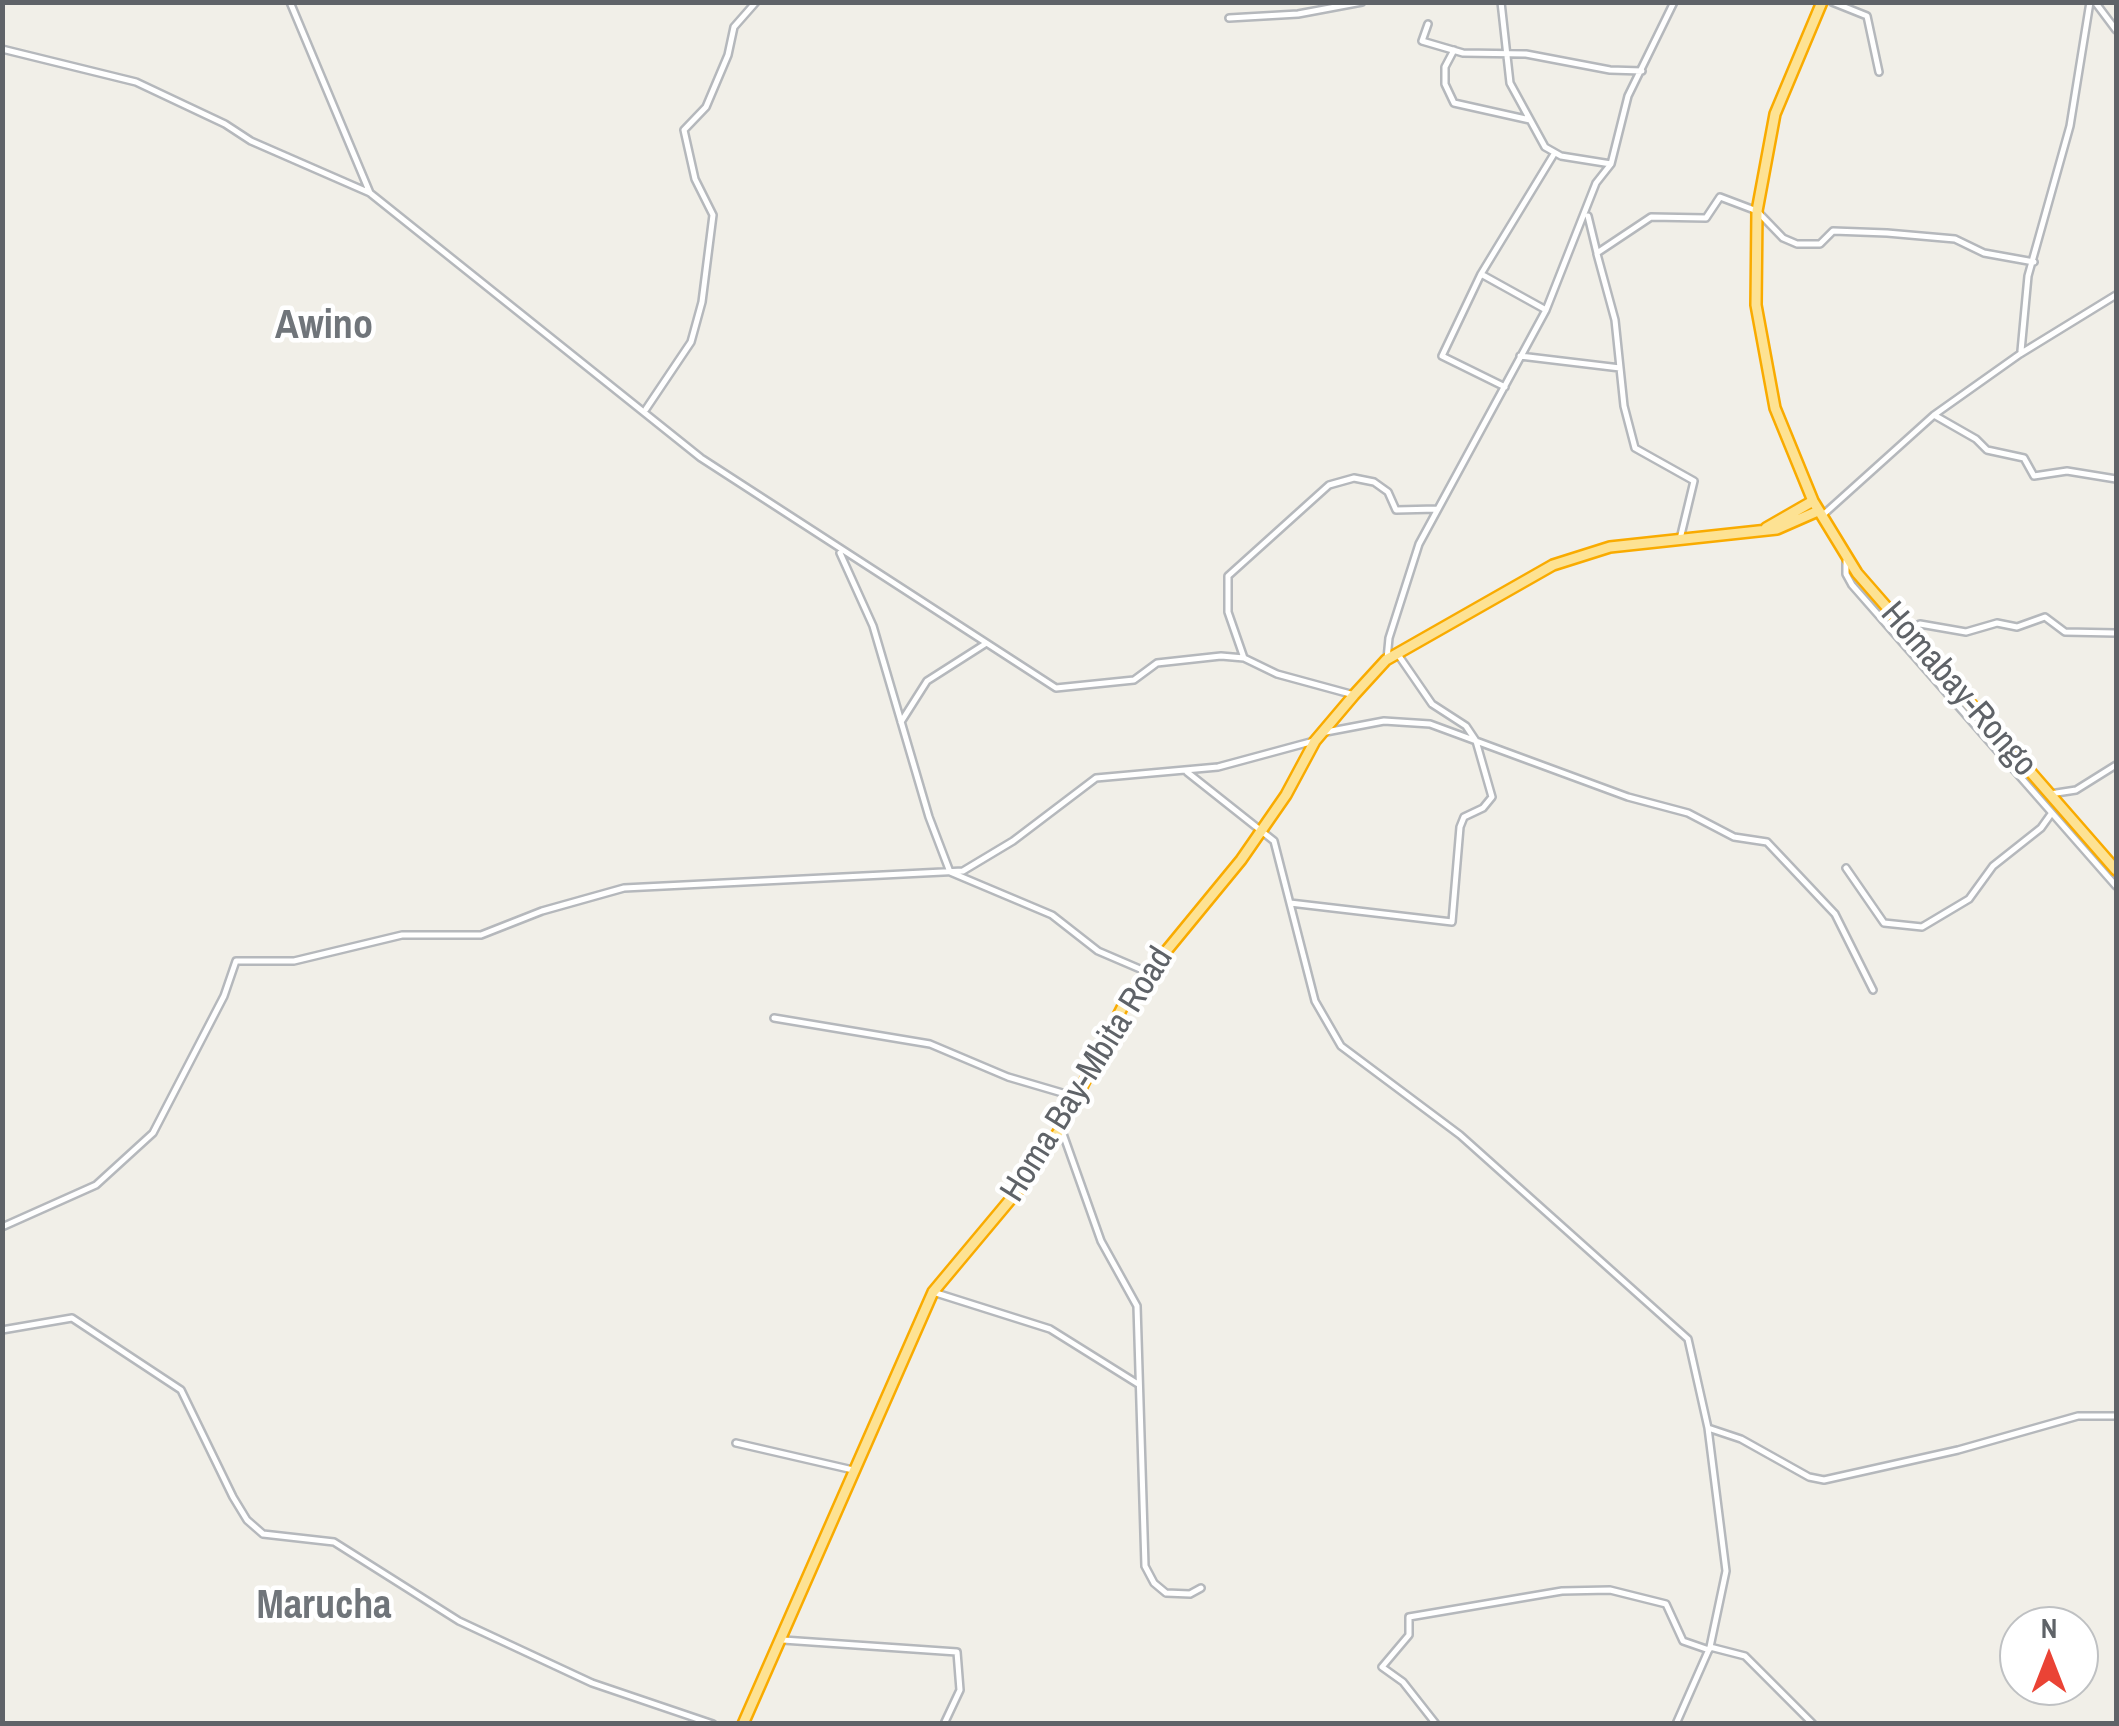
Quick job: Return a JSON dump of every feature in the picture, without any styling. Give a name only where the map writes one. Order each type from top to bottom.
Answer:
[{"type":"highway","name":"Homabay-Rongo","points":[[1822,2],[1776,114],[1757,212],[1756,305],[1766,376],[1792,456],[1817,510],[1846,558],[1901,633],[2116,870]]},
{"type":"highway","points":[[1386,660],[1399,656],[1490,597],[1552,565],[1610,547],[1785,526],[1817,510]]},
{"type":"highway","name":"Homa Bay-Mbita Road","points":[[743,1724],[933,1292],[1025,1182],[1061,1128],[1096,1052],[1146,972],[1263,830],[1315,741],[1386,660]]},
{"type":"street","points":[[290,2],[370,194]]},
{"type":"street","points":[[646,410],[692,342],[702,302],[713,215],[695,179],[684,130],[706,107],[728,55],[734,26],[756,2]]},
{"type":"street","points":[[1229,18],[1298,14],[1362,2]]},
{"type":"street","points":[[1502,2],[1510,83],[1530,120],[1554,154],[1611,164]]},
{"type":"street","points":[[1386,660],[1405,580],[1437,509],[1546,310],[1596,183],[1611,164],[1628,96],[1644,71],[1674,2]]},
{"type":"street","points":[[1832,2],[1867,16],[1879,72]]},
{"type":"street","points":[[2093,2],[2116,30]]},
{"type":"street","points":[[2020,354],[2022,311],[2070,126],[2093,2]]},
{"type":"street","points":[[1428,24],[1422,41],[1454,50],[1644,71]]},
{"type":"street","points":[[2,49],[136,82],[251,141],[370,194],[646,410],[701,458],[838,551],[1062,690],[1134,680],[1162,661],[1244,658],[1277,674],[1354,696]]},
{"type":"street","points":[[1454,50],[1445,84],[1454,102],[1530,120]]},
{"type":"street","points":[[1504,387],[1442,356],[1481,274],[1554,154]]},
{"type":"street","points":[[1597,253],[1651,217],[1703,219],[1720,197],[1757,212],[1783,238],[1796,244],[1820,244],[1833,230],[1887,233],[1955,239],[1984,253],[2034,262]]},
{"type":"street","points":[[1587,213],[1615,320],[1635,448],[1694,481],[1680,539]]},
{"type":"street","points":[[1481,274],[1546,310]]},
{"type":"street","points":[[1817,510],[1934,415],[2020,354],[2116,295]]},
{"type":"street","points":[[1520,356],[1620,368]]},
{"type":"street","points":[[1934,415],[1976,438],[1987,450],[2024,458],[2034,476],[2067,472],[2116,480]]},
{"type":"street","points":[[1244,658],[1228,612],[1228,576],[1329,485],[1354,478],[1374,482],[1388,492],[1396,510],[1437,509]]},
{"type":"street","points":[[838,551],[873,626],[950,872],[1052,915],[1098,952],[1146,972]]},
{"type":"street","points":[[1901,633],[1925,624],[1966,632],[1986,624],[2017,628],[2044,618],[2065,632],[2116,634]]},
{"type":"street","points":[[902,722],[927,681],[986,643]]},
{"type":"street","points":[[1290,903],[1452,922],[1460,827],[1464,817],[1492,797],[1476,742],[1466,726],[1432,704],[1399,656]]},
{"type":"street","points":[[1973,715],[2050,814],[2116,886]]},
{"type":"street","points":[[1324,733],[1403,720],[1430,724],[1654,806],[1688,813],[1734,837],[1767,842],[1835,914],[1873,990]]},
{"type":"street","points":[[2,1227],[96,1185],[153,1132],[224,996],[236,961],[294,961],[402,935],[481,935],[624,888],[950,872],[983,862],[1096,778],[1218,767],[1315,741]]},
{"type":"street","points":[[2050,794],[2076,790],[2116,765]]},
{"type":"street","points":[[1186,770],[1241,819],[1263,830],[1274,841],[1315,1001],[1341,1046],[1460,1135],[1677,1326],[1692,1346],[1708,1428],[1726,1571],[1710,1649],[1676,1724]]},
{"type":"street","points":[[1846,868],[1884,923],[1911,929],[1922,927],[1969,899],[1993,866],[2041,828],[2050,814]]},
{"type":"street","points":[[774,1018],[930,1044],[1008,1077],[1076,1097]]},
{"type":"street","points":[[1061,1128],[1102,1241],[1134,1296],[1145,1566],[1154,1583],[1166,1593],[1190,1594],[1201,1588]]},
{"type":"street","points":[[933,1292],[1050,1329],[1139,1385]]},
{"type":"street","points":[[2,1330],[72,1318],[182,1390],[240,1508],[263,1534],[334,1542],[459,1621],[592,1683],[713,1724]]},
{"type":"street","points":[[1708,1428],[1741,1440],[1809,1477],[1824,1480],[1958,1450],[2078,1416],[2116,1416]]},
{"type":"street","points":[[736,1443],[853,1470]]},
{"type":"street","points":[[1436,1724],[1403,1682],[1382,1667],[1409,1635],[1408,1617],[1562,1591],[1610,1590],[1666,1604],[1683,1642],[1745,1656],[1814,1724]]},
{"type":"street","points":[[783,1640],[957,1652],[960,1690],[944,1724]]},
{"type":"district","name":"Awino","points":[[324,327]]},
{"type":"district","name":"Marucha","points":[[324,1607]]}]
